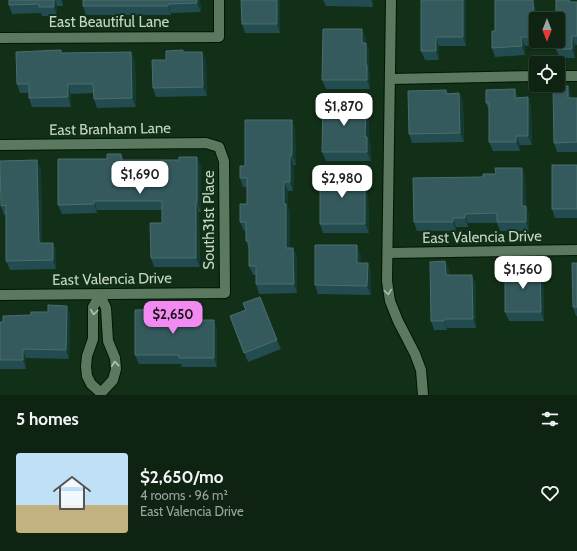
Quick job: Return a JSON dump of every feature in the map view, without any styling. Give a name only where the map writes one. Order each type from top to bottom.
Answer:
[{"type":"street","name":"East Beautiful Lane","points":[[0,38],[219,37],[219,0]]},
{"type":"street","points":[[391,0],[387,281],[390,301],[421,370],[424,395]]},
{"type":"street","points":[[391,78],[529,76]]},
{"type":"street","points":[[565,76],[577,76]]},
{"type":"street","name":"East Branham Lane","points":[[0,145],[206,143],[219,148]]},
{"type":"street","name":"South31st Place","points":[[219,148],[224,161],[225,293]]},
{"type":"street","name":"East Valencia Drive","points":[[388,253],[577,250]]},
{"type":"street","name":"East Valencia Drive","points":[[0,295],[225,293]]},
{"type":"street","points":[[100,295],[106,308],[108,341],[115,358],[116,369],[113,380],[101,394],[91,384],[86,366],[87,356],[93,339],[93,307],[100,295]]},
{"type":"building","points":[[9,0],[54,0],[54,7],[39,7],[39,4],[9,5]]},
{"type":"building","points":[[83,0],[197,0],[197,3],[168,4],[168,6],[83,6]]},
{"type":"building","points":[[241,0],[277,0],[277,24],[242,24]]},
{"type":"building","points":[[421,0],[463,0],[463,37],[436,37],[436,51],[421,51]]},
{"type":"building","points":[[495,0],[533,0],[533,12],[529,12],[529,37],[521,37],[522,46],[492,48],[492,31],[495,31]]},
{"type":"building","points":[[556,0],[569,0],[569,2],[577,2],[577,36],[572,36],[572,49],[556,49],[565,48],[565,12],[556,12]]},
{"type":"building","points":[[323,29],[362,29],[362,43],[366,43],[367,80],[322,80]]},
{"type":"building","points":[[61,50],[61,53],[131,52],[132,98],[94,99],[93,84],[68,84],[68,97],[29,98],[29,84],[17,84],[16,52]]},
{"type":"building","points":[[183,50],[183,52],[202,52],[203,87],[153,88],[152,60],[166,60],[166,51]]},
{"type":"building","points":[[565,86],[568,86],[568,98],[577,98],[577,142],[554,143],[553,92],[565,92]]},
{"type":"building","points":[[515,89],[515,98],[528,97],[528,136],[516,136],[516,142],[489,142],[489,103],[486,103],[486,90]]},
{"type":"building","points":[[446,90],[446,94],[459,93],[460,133],[409,134],[408,91]]},
{"type":"building","points":[[323,101],[363,101],[363,113],[366,113],[365,137],[367,137],[367,152],[322,152]]},
{"type":"building","points":[[245,120],[292,120],[290,182],[284,182],[284,204],[286,204],[286,248],[293,248],[294,284],[256,284],[256,266],[249,266],[249,241],[246,241],[246,222],[240,222],[240,204],[247,204],[247,178],[240,178],[240,166],[245,166]]},
{"type":"building","points":[[107,154],[121,154],[121,160],[179,160],[179,157],[197,157],[196,258],[151,258],[150,223],[162,223],[162,201],[94,201],[94,204],[58,205],[58,159],[107,159]]},
{"type":"building","points":[[37,160],[39,243],[53,243],[53,260],[6,261],[6,205],[1,206],[0,161]]},
{"type":"building","points":[[552,165],[577,165],[577,209],[552,209]]},
{"type":"building","points":[[495,168],[522,168],[522,206],[526,206],[526,222],[497,222],[497,213],[465,214],[465,218],[453,218],[453,222],[414,222],[413,178],[483,177],[483,174],[496,174]]},
{"type":"building","points":[[320,174],[361,174],[361,187],[365,187],[365,224],[320,224]]},
{"type":"building","points":[[315,245],[357,245],[357,263],[368,263],[367,286],[315,285]]},
{"type":"building","points":[[445,261],[446,275],[472,275],[473,319],[444,319],[444,321],[431,321],[430,262]]},
{"type":"building","points":[[572,263],[577,263],[577,307],[573,307]]},
{"type":"building","points":[[505,267],[540,267],[541,312],[505,312]]},
{"type":"building","points":[[260,297],[277,340],[244,353],[230,316],[246,310],[243,303]]},
{"type":"building","points":[[48,305],[67,306],[66,350],[23,349],[23,360],[0,360],[0,322],[3,322],[3,316],[31,315],[31,312],[48,312]]},
{"type":"building","points":[[171,309],[171,314],[196,314],[196,320],[214,320],[214,358],[179,358],[179,355],[135,355],[135,310]]}]
